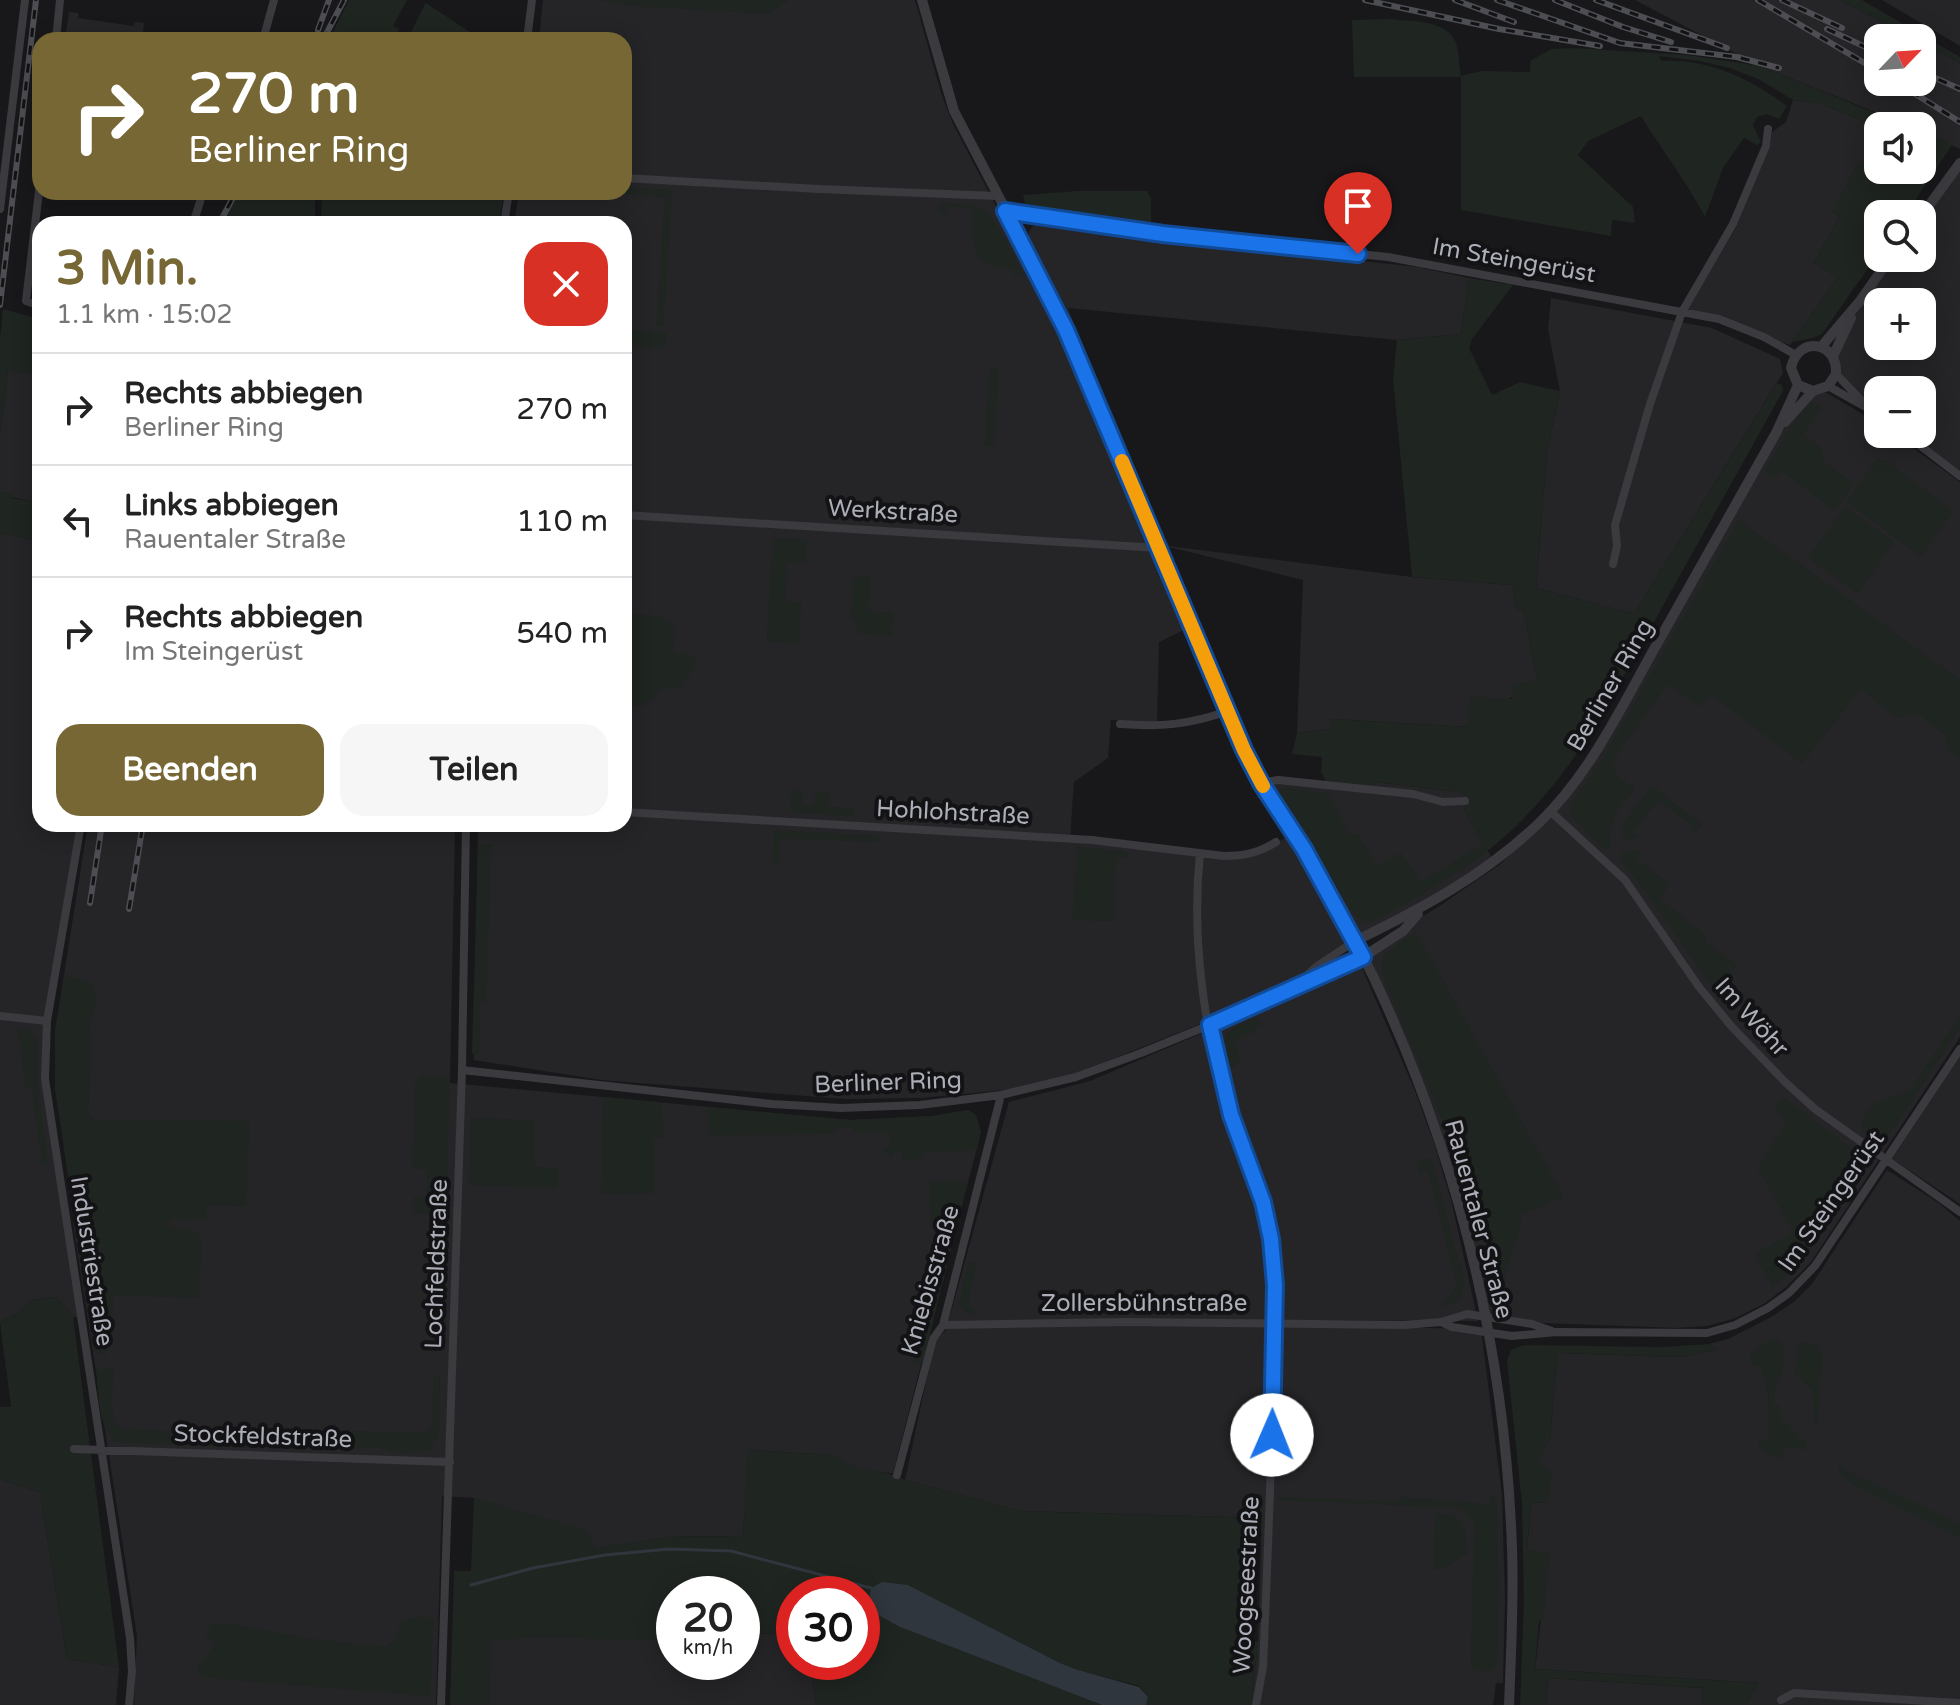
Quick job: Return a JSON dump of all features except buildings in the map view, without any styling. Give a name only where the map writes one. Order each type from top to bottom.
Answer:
[{"type":"street","points":[[0,209],[25,0]]},
{"type":"street","points":[[57,32],[60,0]]},
{"type":"street","points":[[265,32],[274,0]]},
{"type":"street","points":[[528,32],[532,0]]},
{"type":"street","name":"Rauentaler Straße","points":[[922,0],[954,111],[1055,304],[1261,783],[1304,849],[1363,957],[1424,1097],[1450,1169],[1490,1334],[1507,1454],[1513,1597],[1509,1705]]},
{"type":"street","points":[[1613,564],[1618,514],[1650,404],[1682,312],[1733,224],[1766,146],[1768,129]]},
{"type":"street","points":[[1933,200],[1960,163]]},
{"type":"street","points":[[632,178],[997,196]]},
{"type":"street","name":"Im Steingerüst","points":[[1005,211],[1163,234],[1388,257],[1731,322],[1796,355]]},
{"type":"street","points":[[32,250],[26,301],[32,303]]},
{"type":"street","points":[[1821,347],[1880,272]]},
{"type":"street","points":[[1860,301],[1833,356],[1836,374],[1864,403]]},
{"type":"street","points":[[1796,355],[1808,347],[1821,347],[1833,356]]},
{"type":"street","name":"Berliner Ring","points":[[1296,986],[1317,966],[1355,941],[1422,909],[1506,853],[1550,811],[1592,759],[1776,433],[1798,385],[1791,368],[1796,355]]},
{"type":"street","points":[[1798,385],[1813,391],[1828,386],[1836,374]]},
{"type":"street","points":[[1828,386],[1864,405]]},
{"type":"street","name":"Berliner Ring","points":[[1776,433],[1813,391]]},
{"type":"street","points":[[1923,448],[1960,476]]},
{"type":"street","name":"Werkstraße","points":[[632,515],[1159,548]]},
{"type":"street","points":[[1120,724],[1179,725],[1228,711]]},
{"type":"street","points":[[1261,783],[1278,780],[1413,794],[1443,802],[1465,801]]},
{"type":"street","name":"Im Wöhr","points":[[1550,811],[1625,880],[1699,987],[1762,1060],[1815,1109],[1960,1212]]},
{"type":"street","name":"Hohlohstraße","points":[[632,812],[1092,840],[1243,856],[1276,842]]},
{"type":"street","name":"Industriestraße","points":[[80,832],[47,1021],[47,1101],[130,1638],[132,1671],[129,1705]]},
{"type":"street","name":"Lochfeldstraße","points":[[441,1705],[462,1070],[466,832]]},
{"type":"street","name":"Woogseestraße","points":[[1200,853],[1197,882],[1199,941],[1210,1025],[1231,1115],[1263,1202],[1275,1285],[1263,1667],[1256,1705]]},
{"type":"street","name":"Berliner Ring","points":[[462,1070],[672,1094],[841,1108],[920,1105],[1001,1095],[1076,1077],[1210,1025],[1363,957],[1403,931],[1422,909]]},
{"type":"street","points":[[0,1016],[47,1021]]},
{"type":"street","name":"Im Steingerüst","points":[[1490,1334],[1700,1334],[1735,1325],[1757,1315],[1789,1293],[1815,1266],[1960,1049]]},
{"type":"street","name":"Kniebisstraße","points":[[897,1475],[933,1339],[943,1325],[1001,1095]]},
{"type":"street","name":"Zollersbühnstraße","points":[[943,1325],[1275,1322],[1404,1325],[1441,1322],[1467,1314],[1486,1315]]},
{"type":"street","name":"Im Steingerüst","points":[[1486,1315],[1557,1332]]},
{"type":"street","name":"Zollersbühnstraße","points":[[1441,1322],[1490,1334]]},
{"type":"street","name":"Stockfeldstraße","points":[[74,1449],[450,1462]]},
{"type":"street","points":[[1781,1700],[1794,1693],[1960,1703]]},
{"type":"shaded area","points":[[349,0],[407,0],[393,26],[399,29],[398,32],[333,32]]},
{"type":"shaded area","points":[[543,0],[915,0],[952,122],[1049,307],[1186,629],[1159,642],[1157,724],[1111,720],[1108,758],[1074,782],[1070,840],[1222,858],[1269,849],[1289,835],[1353,948],[1205,1022],[1075,1074],[1015,1089],[921,1098],[844,1099],[601,1080],[474,1060],[478,832],[632,832],[632,216],[515,216],[518,200],[632,200],[632,32],[540,32]]},
{"type":"shaded area","points":[[600,0],[789,0],[767,14],[623,5]]},
{"type":"shaded area","points":[[1635,0],[1840,0],[1886,24],[1864,24],[1864,96],[1936,96],[1936,50],[1960,63],[1960,149],[1936,138],[1936,112],[1875,112],[1760,66]]},
{"type":"shaded area","points":[[1840,0],[1862,0],[1903,24],[1886,24]]},
{"type":"shaded area","points":[[1882,0],[1960,0],[1960,46],[1936,32],[1936,24],[1923,24]]},
{"type":"shaded area","points":[[426,2],[470,32],[411,32]]},
{"type":"shaded area","points":[[69,12],[78,13],[78,18],[134,26],[135,22],[144,23],[143,32],[66,32]]},
{"type":"shaded area","points":[[1391,19],[1428,23],[1445,30],[1456,43],[1461,76],[1481,71],[1530,72],[1531,60],[1552,49],[1687,55],[1760,66],[1873,112],[1864,112],[1864,121],[1819,103],[1793,100],[1760,80],[1730,68],[1659,56],[1661,61],[1695,63],[1728,72],[1759,87],[1787,106],[1779,119],[1766,114],[1757,117],[1753,125],[1761,142],[1757,145],[1744,138],[1723,168],[1705,217],[1641,116],[1588,141],[1578,155],[1633,207],[1635,223],[1612,220],[1611,236],[1461,210],[1461,77],[1354,77],[1352,20]]},
{"type":"shaded area","points":[[1936,43],[1960,57],[1960,63],[1936,50]]},
{"type":"shaded area","points":[[1793,100],[1819,103],[1864,121],[1864,167],[1833,212],[1840,216],[1814,263],[1838,277],[1790,345],[1686,311],[1736,228],[1770,146],[1772,132],[1786,122]]},
{"type":"shaded area","points":[[1936,138],[1952,145],[1936,169]]},
{"type":"shaded area","points":[[1864,164],[1864,184],[1926,184],[1915,200],[1864,200],[1865,272],[1822,334],[1792,342],[1838,277],[1814,263],[1840,216],[1832,211],[1857,165]]},
{"type":"shaded area","points":[[1960,167],[1960,474],[1924,448],[1936,448],[1936,376],[1864,376],[1864,401],[1835,373],[1832,356],[1864,301],[1864,360],[1936,360],[1936,288],[1873,288],[1885,272],[1936,272],[1936,200]]},
{"type":"shaded area","points":[[632,188],[672,190],[663,326],[657,326],[665,197],[632,194]]},
{"type":"shaded area","points":[[1147,191],[1151,198],[1151,223],[1144,225],[1025,204],[1023,195]]},
{"type":"shaded area","points":[[235,200],[315,200],[315,216],[227,216]]},
{"type":"shaded area","points":[[322,200],[503,200],[500,216],[321,216]]},
{"type":"shaded area","points":[[940,203],[975,205],[989,212],[1023,274],[1014,276],[1014,269],[988,264],[981,259],[973,244],[973,208],[948,206],[947,214],[939,213]]},
{"type":"shaded area","points":[[1041,222],[1417,267],[1469,278],[1461,334],[1397,340],[1068,308],[1083,350],[1169,546],[1412,577],[1512,585],[1517,609],[1524,611],[1537,680],[1468,727],[1332,719],[1330,729],[1297,733],[1303,580],[1169,547],[1085,357],[1067,309],[1029,239],[1033,226]]},
{"type":"shaded area","points":[[1469,278],[1513,285],[1472,339],[1469,348],[1492,395],[1520,382],[1560,391],[1547,451],[1536,588],[1634,614],[1777,383],[1782,385],[1783,391],[1607,706],[1563,772],[1511,831],[1470,864],[1380,918],[1371,922],[1362,921],[1349,907],[1280,801],[1279,792],[1286,788],[1329,794],[1350,836],[1357,833],[1377,866],[1401,853],[1421,882],[1483,844],[1464,810],[1469,797],[1459,792],[1376,782],[1375,787],[1326,781],[1321,772],[1322,757],[1292,754],[1297,733],[1330,729],[1332,719],[1468,727],[1470,697],[1512,699],[1513,685],[1537,680],[1524,611],[1517,609],[1512,585],[1412,577],[1393,379],[1397,340],[1461,334]]},
{"type":"shaded area","points":[[1551,298],[1712,328],[1780,359],[1783,373],[1634,614],[1536,588],[1547,451],[1560,391],[1548,329]]},
{"type":"shaded area","points":[[3,309],[32,317],[32,375],[8,371],[0,434]]},
{"type":"shaded area","points":[[632,331],[667,333],[667,343],[661,348],[632,346]]},
{"type":"shaded area","points":[[32,364],[32,501],[0,492],[0,434],[8,371]]},
{"type":"shaded area","points":[[990,368],[998,368],[994,446],[985,446]]},
{"type":"shaded area","points":[[1825,392],[1864,415],[1864,448],[1913,448],[1960,482],[1960,1037],[1811,1262],[1764,1304],[1733,1319],[1707,1326],[1676,1328],[1489,1321],[1461,1204],[1364,952],[1499,865],[1544,823],[1593,761],[1777,434],[1811,396]]},
{"type":"shaded area","points":[[1814,402],[1821,407],[1803,435],[1820,447],[1824,463],[1854,483],[1835,511],[1781,470],[1774,478],[1765,471],[1790,428],[1808,403]]},
{"type":"shaded area","points":[[1876,459],[1885,460],[1953,511],[1921,557],[1847,502]]},
{"type":"shaded area","points":[[0,492],[32,502],[32,539],[0,533]]},
{"type":"shaded area","points":[[1845,507],[1894,542],[1858,594],[1808,558]]},
{"type":"shaded area","points":[[1739,520],[1960,680],[1960,759],[1949,751],[1946,736],[1919,714],[1896,717],[1861,689],[1802,763],[1712,695],[1699,706],[1668,684],[1611,763],[1617,768],[1614,774],[1635,789],[1612,821],[1611,847],[1606,850],[1575,821],[1569,807],[1603,758]]},
{"type":"shaded area","points":[[0,533],[32,539],[32,832],[76,832],[42,1079],[79,1317],[73,1317],[57,1297],[31,1300],[19,1313],[0,1322]]},
{"type":"shaded area","points":[[773,538],[807,540],[807,563],[787,562],[786,601],[801,603],[798,643],[767,641]]},
{"type":"shaded area","points":[[853,577],[870,578],[868,611],[893,613],[892,636],[858,633],[855,618],[851,618]]},
{"type":"shaded area","points":[[632,614],[665,617],[665,621],[675,622],[674,653],[688,654],[697,661],[681,689],[660,689],[655,699],[647,700],[645,707],[632,704]]},
{"type":"shaded area","points":[[1280,776],[1374,787],[1376,782],[1459,792],[1469,797],[1464,810],[1492,858],[1359,944],[1259,780]]},
{"type":"shaded area","points":[[1652,786],[1702,824],[1695,833],[1692,830],[1694,827],[1658,800],[1633,832],[1639,837],[1627,839],[1623,836],[1624,823]]},
{"type":"shaded area","points":[[792,789],[803,790],[803,805],[815,806],[816,792],[829,792],[828,807],[854,808],[853,816],[791,812]]},
{"type":"shaded area","points":[[905,804],[908,814],[1026,821],[1026,826],[907,819],[901,809]]},
{"type":"shaded area","points":[[774,830],[881,836],[876,842],[780,838],[779,861],[773,864]]},
{"type":"shaded area","points":[[87,832],[455,832],[450,1083],[850,1120],[932,1116],[968,1110],[976,1115],[981,1132],[893,1473],[870,1472],[844,1464],[833,1455],[749,1450],[743,1537],[676,1536],[595,1549],[474,1498],[442,1496],[436,1705],[134,1705],[137,1636],[73,1223],[76,1219],[55,1088],[55,1031]]},
{"type":"shaded area","points":[[491,844],[486,1002],[480,1003],[479,1054],[472,1054],[478,846]]},
{"type":"shaded area","points":[[1077,847],[1128,852],[1128,857],[1116,858],[1115,921],[1073,920]]},
{"type":"shaded area","points":[[1641,852],[1636,859],[1670,884],[1659,899],[1704,933],[1706,942],[1737,965],[1716,992],[1619,859],[1623,853]]},
{"type":"shaded area","points":[[1416,932],[1563,1196],[1543,1207],[1521,1213],[1520,1228],[1496,1302],[1492,1286],[1498,1281],[1487,1237],[1479,1239],[1444,1125],[1381,970],[1384,955]]},
{"type":"shaded area","points":[[1356,954],[1415,1091],[1435,1146],[1452,1204],[1478,1321],[1278,1320],[1278,1272],[1224,1078],[1216,1030]]},
{"type":"shaded area","points":[[65,975],[91,983],[96,997],[89,1029],[92,1041],[88,1112],[95,1120],[249,1121],[246,1206],[207,1205],[206,1220],[170,1220],[170,1228],[191,1229],[198,1233],[201,1243],[199,1298],[113,1295],[111,1334],[107,1335],[106,1355],[94,1352],[55,1088],[55,1031]]},
{"type":"shaded area","points":[[1960,1016],[1960,1027],[1891,1132],[1879,1140],[1863,1133],[1861,1124],[1868,1110],[1876,1103],[1910,1090]]},
{"type":"shaded area","points":[[1255,1018],[1262,1024],[1255,1027],[1256,1031],[1238,1039],[1235,1045],[1240,1062],[1232,1067],[1227,1065],[1225,1039],[1232,1030]]},
{"type":"shaded area","points":[[28,1029],[37,1040],[39,1098],[48,1164],[42,1165],[32,1089],[26,1089],[18,1030]]},
{"type":"shaded area","points":[[1207,1031],[1268,1235],[1272,1284],[1270,1325],[1481,1329],[1502,1495],[1505,1598],[1503,1683],[1496,1683],[1493,1705],[1251,1705],[1258,1642],[1262,1518],[1020,1511],[905,1480],[935,1341],[946,1330],[1009,1102],[1090,1081]]},
{"type":"shaded area","points":[[1960,1055],[1960,1204],[1891,1158]]},
{"type":"shaded area","points":[[420,1076],[450,1078],[445,1215],[413,1213],[414,1196],[427,1196],[428,1170],[413,1168],[415,1084]]},
{"type":"shaded area","points":[[604,1097],[660,1102],[664,1137],[653,1138],[654,1193],[601,1194]]},
{"type":"shaded area","points":[[1784,1098],[1856,1152],[1863,1169],[1806,1257],[1773,1287],[1755,1255],[1794,1232],[1758,1169],[1786,1121],[1776,1108]]},
{"type":"shaded area","points":[[708,1107],[850,1120],[932,1116],[968,1110],[976,1115],[981,1132],[977,1150],[925,1152],[923,1159],[903,1159],[902,1152],[894,1152],[892,1159],[882,1149],[890,1148],[889,1133],[854,1133],[853,1127],[838,1127],[833,1134],[708,1135]]},
{"type":"shaded area","points":[[471,1118],[535,1120],[535,1167],[558,1168],[557,1187],[469,1185]]},
{"type":"shaded area","points":[[1431,1158],[1465,1284],[1459,1301],[1443,1307],[1442,1302],[1447,1301],[1457,1284],[1428,1171],[1419,1173],[1417,1163]]},
{"type":"shaded area","points":[[1887,1170],[1940,1204],[1960,1221],[1960,1705],[1745,1705],[1759,1683],[1535,1669],[1549,1554],[1527,1551],[1531,1502],[1548,1503],[1537,1461],[1550,1439],[1557,1353],[1679,1357],[1718,1350],[1709,1344],[1728,1339],[1773,1316],[1812,1284]]},
{"type":"shaded area","points":[[968,1181],[923,1362],[914,1364],[944,1235],[940,1226],[930,1221],[930,1182]]},
{"type":"shaded area","points":[[436,1242],[444,1242],[442,1320],[435,1315]]},
{"type":"shaded area","points":[[969,1261],[977,1263],[967,1306],[974,1308],[973,1316],[965,1313],[959,1303]]},
{"type":"shaded area","points":[[57,1297],[73,1317],[119,1667],[67,1659],[40,1492],[0,1479],[0,1407],[11,1407],[0,1322],[19,1313],[31,1300]]},
{"type":"shaded area","points":[[1774,1339],[1782,1343],[1783,1360],[1773,1405],[1779,1405],[1781,1418],[1806,1443],[1806,1449],[1784,1447],[1783,1457],[1779,1460],[1760,1448],[1759,1438],[1769,1442],[1768,1394],[1761,1367],[1752,1365],[1750,1356],[1757,1348]]},
{"type":"shaded area","points":[[1798,1342],[1819,1345],[1822,1355],[1815,1427],[1813,1391],[1795,1374]]},
{"type":"shaded area","points":[[1709,1344],[1719,1350],[1679,1357],[1557,1353],[1550,1439],[1538,1461],[1551,1471],[1548,1503],[1531,1502],[1527,1550],[1549,1553],[1535,1669],[1759,1683],[1745,1705],[1702,1705],[1703,1688],[1548,1678],[1546,1705],[1520,1705],[1524,1600],[1522,1504],[1507,1360],[1511,1350],[1524,1345],[1661,1347]]},
{"type":"shaded area","points":[[96,1369],[114,1369],[112,1409],[120,1429],[255,1435],[255,1448],[119,1442],[112,1437],[102,1420]]},
{"type":"shaded area","points":[[434,1375],[440,1375],[439,1433],[430,1449],[405,1453],[381,1448],[300,1445],[294,1449],[270,1448],[267,1435],[282,1435],[283,1429],[423,1433],[432,1424]]},
{"type":"shaded area","points":[[748,1450],[834,1455],[860,1468],[1020,1511],[1262,1518],[1262,1534],[1253,1534],[1249,1641],[1258,1642],[1251,1705],[1146,1705],[1148,1697],[1139,1686],[1060,1663],[908,1585],[900,1627],[1102,1705],[816,1705],[813,1680],[880,1680],[880,1576],[776,1576],[776,1633],[760,1634],[760,1576],[656,1576],[656,1640],[538,1637],[492,1640],[489,1705],[450,1705],[454,1571],[471,1571],[474,1498],[587,1530],[595,1548],[676,1536],[743,1537]]},
{"type":"shaded area","points":[[1840,1465],[1846,1471],[1960,1524],[1960,1537],[1852,1484],[1839,1472]]},
{"type":"shaded area","points":[[0,1479],[40,1492],[67,1659],[119,1667],[116,1705],[0,1705]]},
{"type":"shaded area","points":[[1491,1495],[1496,1495],[1499,1584],[1497,1664],[1489,1671],[1475,1670],[1471,1663],[1475,1524],[1461,1508],[1278,1500],[1279,1497],[1398,1501],[1399,1497],[1490,1504]]},
{"type":"shaded area","points":[[1436,1513],[1453,1515],[1461,1524],[1467,1555],[1434,1570]]},
{"type":"shaded area","points":[[880,1583],[908,1585],[1060,1663],[1139,1687],[1148,1697],[1146,1705],[1102,1705],[900,1627],[880,1616]]},
{"type":"shaded area","points":[[418,1617],[433,1618],[430,1696],[211,1678],[200,1675],[198,1667],[214,1647],[206,1633],[212,1624],[232,1624],[312,1639],[386,1647],[395,1640],[402,1621]]},
{"type":"shaded area","points":[[656,1631],[656,1680],[760,1680],[760,1634],[776,1633],[776,1680],[813,1680],[816,1705],[450,1705],[454,1634]]},
{"type":"shaded area","points":[[1548,1678],[1703,1688],[1702,1705],[1546,1705]]},
{"type":"waterway","points":[[471,1585],[533,1568],[605,1555],[669,1549],[731,1551],[826,1576]]},
{"type":"railway","points":[[32,32],[36,0]]},
{"type":"railway","points":[[318,30],[329,0]]},
{"type":"railway","points":[[327,32],[344,0]]},
{"type":"railway","points":[[1365,0],[1499,29],[1600,46]]},
{"type":"railway","points":[[1455,0],[1514,22]]},
{"type":"railway","points":[[1497,0],[1620,43],[1737,57],[1779,68]]},
{"type":"railway","points":[[1555,0],[1671,42]]},
{"type":"railway","points":[[1596,0],[1727,48]]},
{"type":"railway","points":[[1758,0],[1864,63]]},
{"type":"railway","points":[[1782,0],[1842,28]]},
{"type":"railway","points":[[1827,29],[1864,46]]},
{"type":"railway","points":[[0,305],[32,34]]},
{"type":"railway","points":[[1936,78],[1960,89]]},
{"type":"railway","points":[[1918,96],[1960,122]]},
{"type":"railway","points":[[223,216],[232,200]]},
{"type":"railway","points":[[90,903],[101,832]]},
{"type":"railway","points":[[129,909],[142,832]]},
{"type":"slow traffic","points":[[1122,461],[1244,750],[1263,786]]},
{"type":"route","points":[[1272,1435],[1275,1285],[1271,1239],[1263,1202],[1231,1115],[1210,1025],[1363,957],[1304,849],[1261,783],[1244,750],[1055,304],[1005,211],[1163,234],[1358,254]]}]
